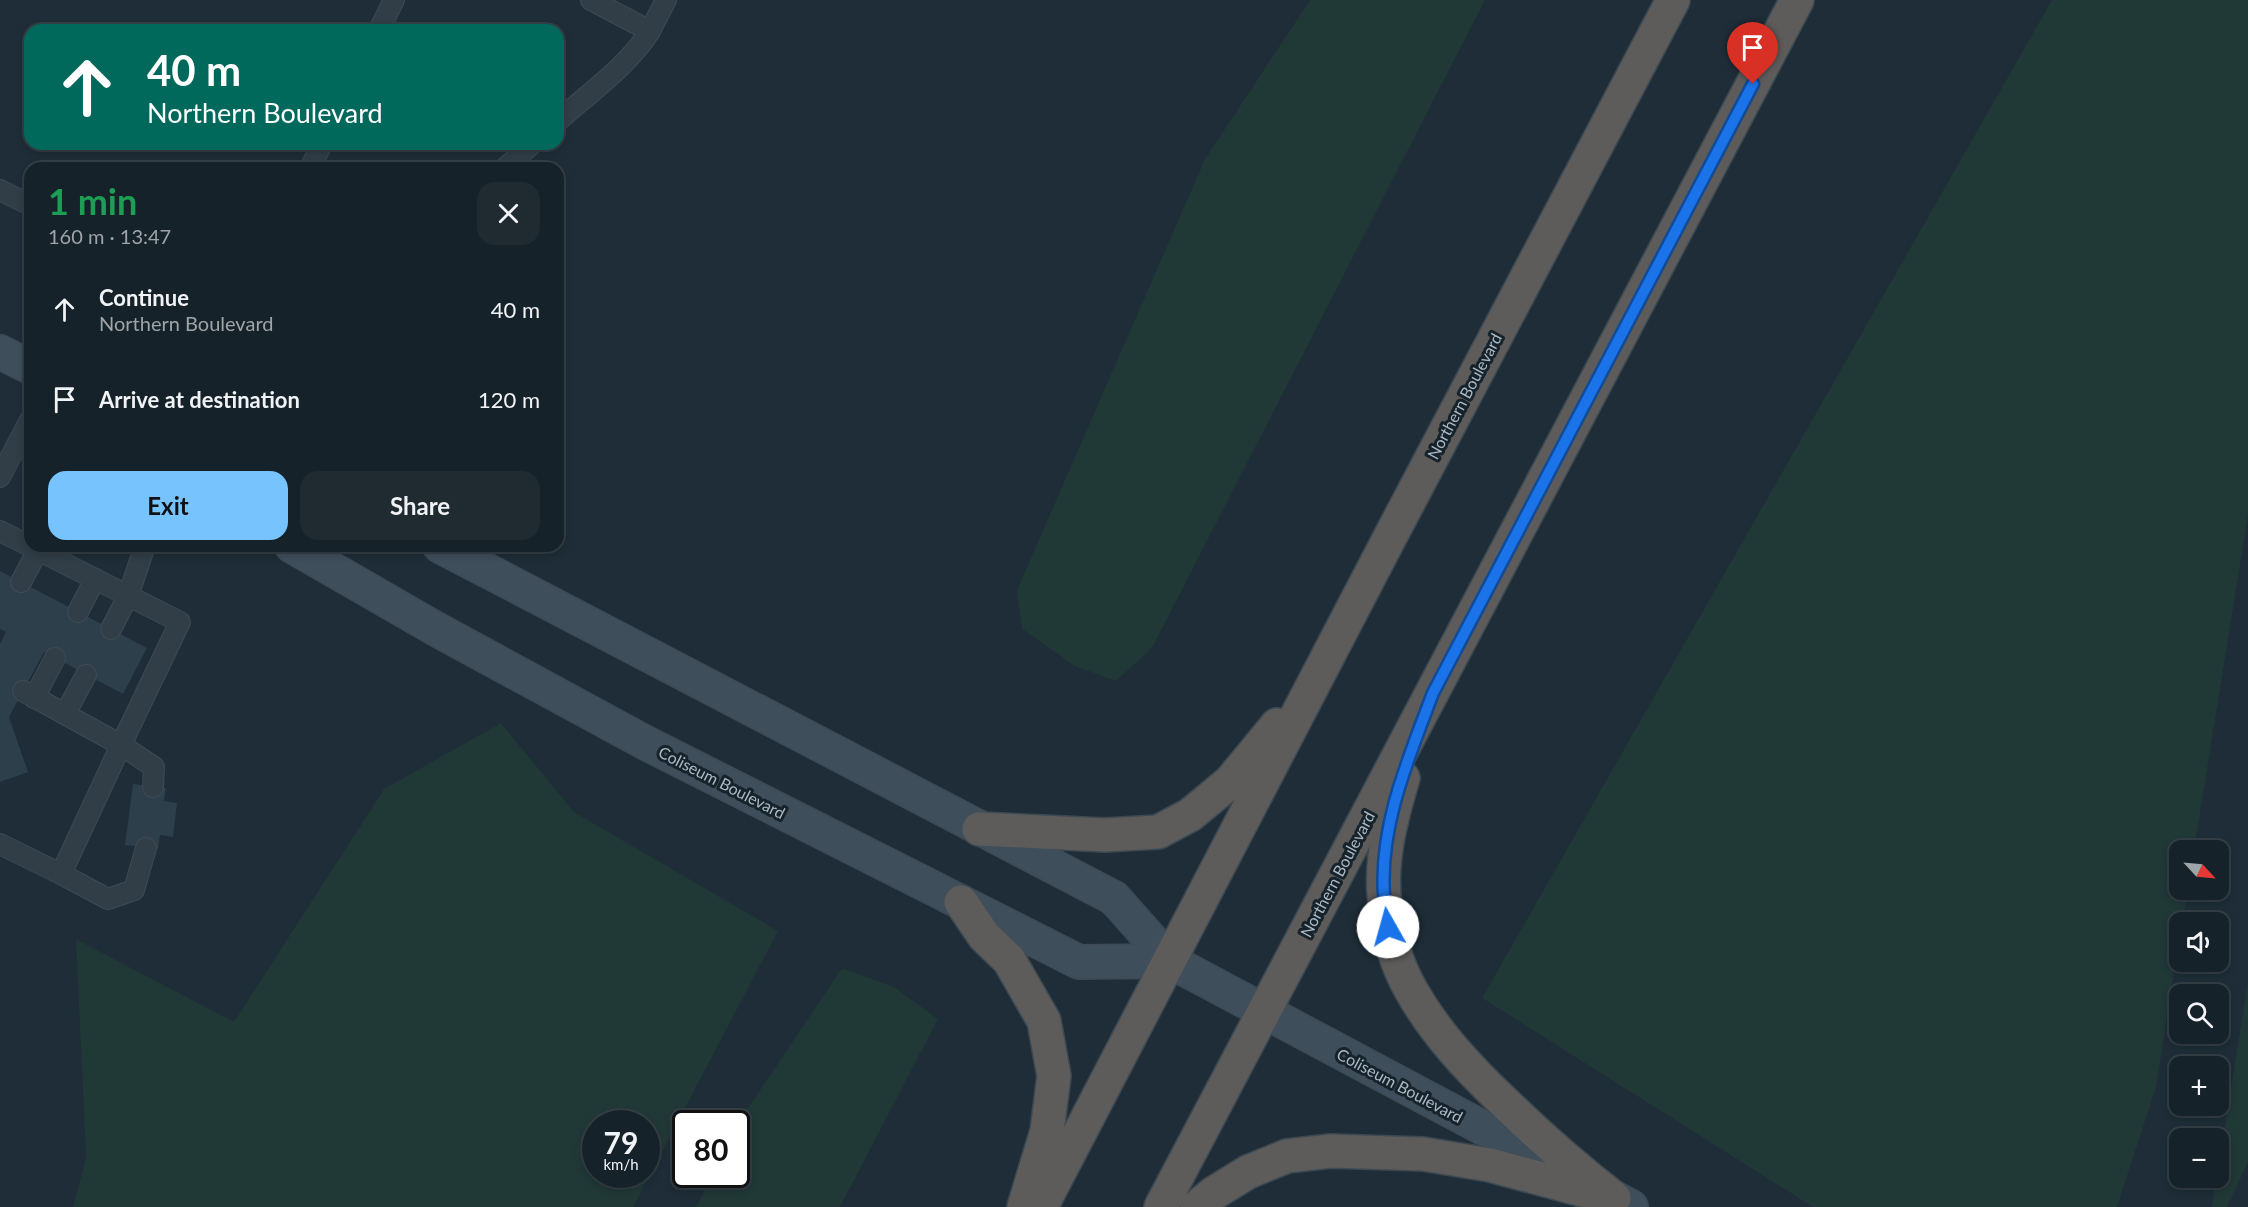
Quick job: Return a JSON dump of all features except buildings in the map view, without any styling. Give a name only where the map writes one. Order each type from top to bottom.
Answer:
[{"type":"highway","name":"Northern Boulevard","points":[[1041,1207],[1673,0]]},
{"type":"highway","name":"Northern Boulevard","points":[[1161,1207],[1797,0]]},
{"type":"highway","points":[[980,829],[1105,835],[1158,832],[1190,815],[1230,782],[1317,677]]},
{"type":"highway","points":[[1433,693],[1406,767],[1392,814],[1385,860],[1384,894],[1388,927],[1397,957],[1410,989],[1447,1043],[1547,1144],[1623,1203]]},
{"type":"highway","points":[[961,902],[984,936],[1009,960],[1044,1021],[1054,1076],[1047,1131],[1024,1207]]},
{"type":"highway","points":[[1197,1207],[1214,1193],[1248,1172],[1287,1156],[1331,1151],[1423,1154],[1490,1164],[1623,1203]]},
{"type":"main road","points":[[0,352],[24,365]]},
{"type":"main road","name":"Coliseum Boulevard","points":[[302,552],[436,629],[644,742],[1079,962],[1170,961]]},
{"type":"main road","name":"Coliseum Boulevard","points":[[451,552],[1114,898],[1170,961],[1623,1203]]},
{"type":"lane","points":[[382,24],[394,0]]},
{"type":"lane","points":[[591,0],[650,31]]},
{"type":"lane","points":[[564,116],[643,43],[666,0]]},
{"type":"lane","points":[[512,162],[525,150]]},
{"type":"lane","points":[[0,190],[24,202]]},
{"type":"lane","points":[[0,477],[24,431]]},
{"type":"lane","points":[[2,536],[24,544]]},
{"type":"lane","points":[[21,582],[31,552]]},
{"type":"lane","points":[[43,552],[180,622],[61,874]]},
{"type":"lane","points":[[111,629],[128,596],[144,552]]},
{"type":"lane","points":[[78,612],[95,579]]},
{"type":"lane","points":[[55,658],[29,695],[121,745],[154,766],[153,787]]},
{"type":"lane","points":[[65,714],[86,675]]},
{"type":"lane","points":[[0,844],[108,899],[134,890],[146,848]]},
{"type":"green space","points":[[1310,0],[1485,0],[1152,648],[1116,681],[1075,666],[1022,629],[1017,590],[1205,159]]},
{"type":"green space","points":[[2052,0],[2248,0],[2248,516],[2196,840],[2169,840],[2169,900],[2186,900],[2184,912],[2169,912],[2169,972],[2174,972],[2172,984],[2169,984],[2169,1004],[2156,1087],[2117,1207],[1813,1207],[1482,998]]},
{"type":"green space","points":[[501,723],[574,812],[778,931],[684,1110],[672,1110],[672,1133],[660,1156],[660,1110],[582,1110],[582,1188],[643,1188],[633,1207],[73,1207],[86,1158],[76,939],[234,1022],[384,789]]},
{"type":"green space","points":[[842,968],[894,987],[938,1019],[840,1207],[696,1207],[706,1188],[750,1188],[750,1110],[747,1110]]},
{"type":"green space","points":[[2248,980],[2248,1162],[2227,1207],[2212,1207],[2215,1188],[2229,1188],[2229,1128],[2225,1128],[2227,1116],[2229,1116],[2229,1101]]},
{"type":"route","points":[[1388,927],[1384,894],[1385,860],[1392,814],[1406,767],[1433,693],[1753,84]]}]
